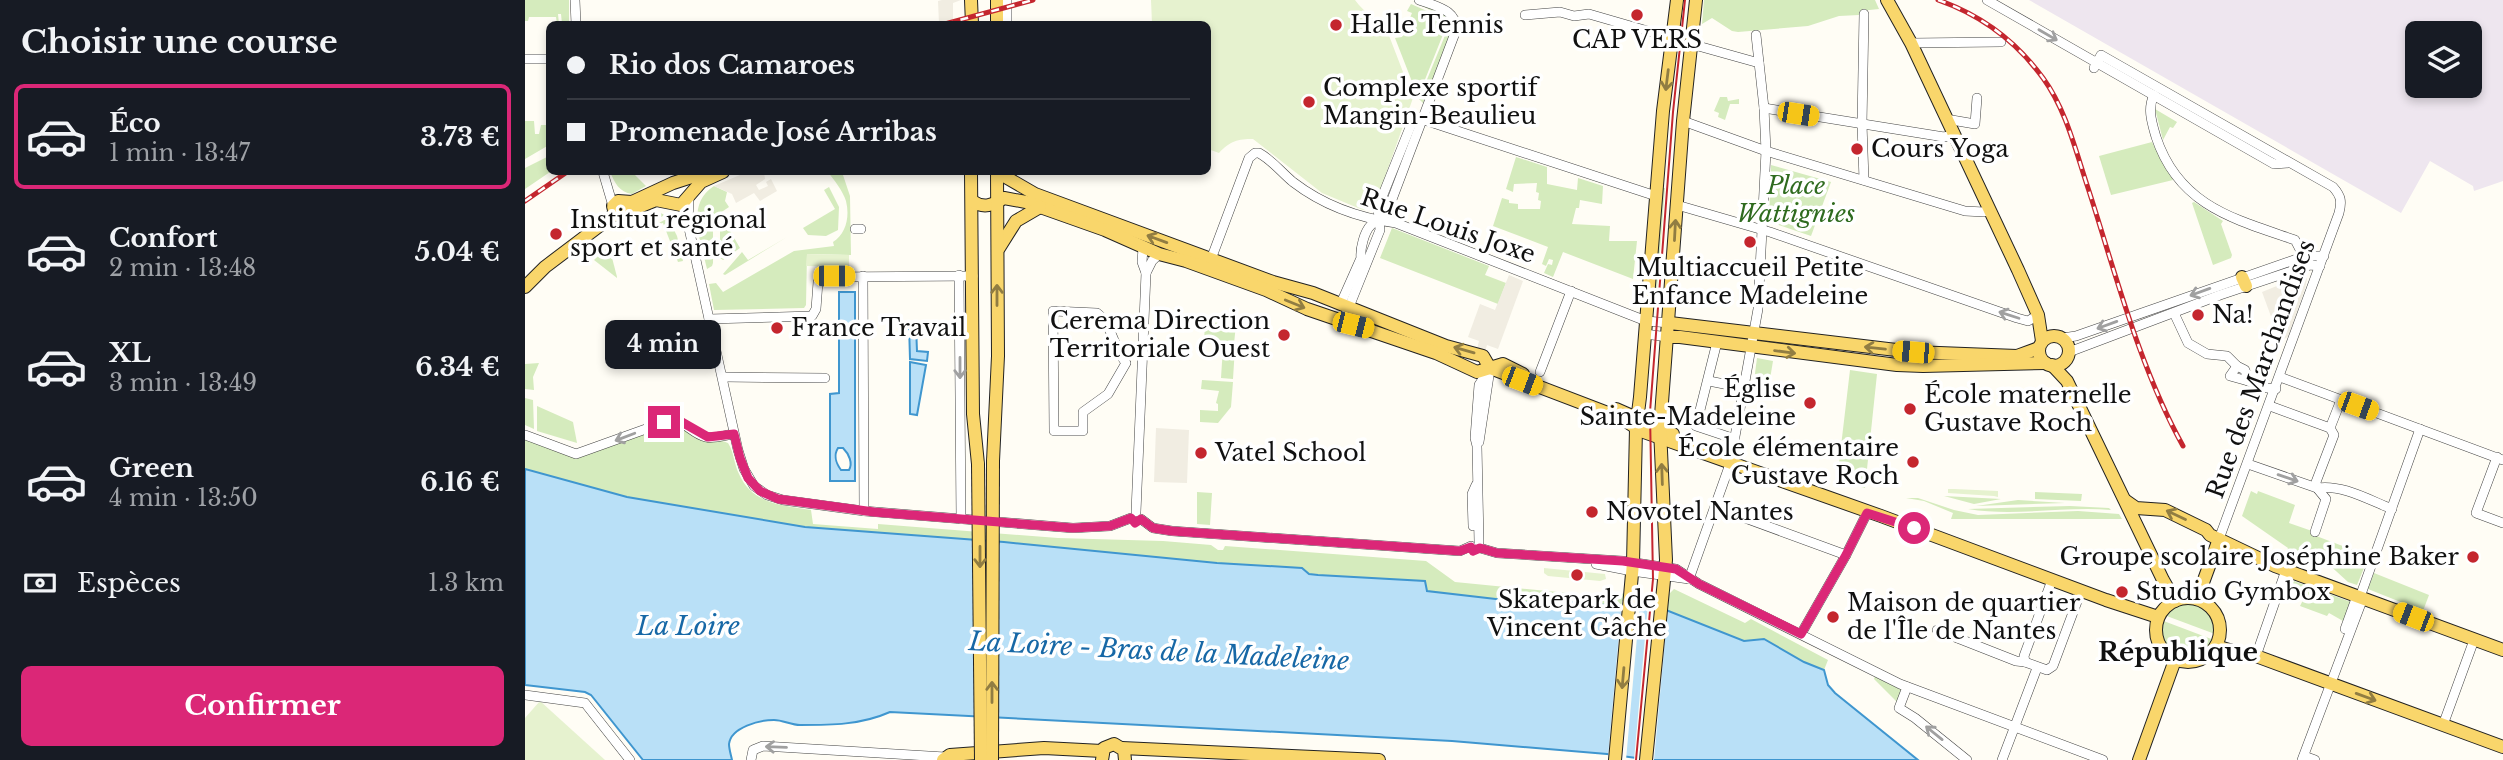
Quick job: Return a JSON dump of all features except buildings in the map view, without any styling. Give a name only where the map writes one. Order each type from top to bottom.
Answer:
[{"type":"main road","points":[[971,0],[972,21]]},
{"type":"main road","points":[[997,0],[997,21]]},
{"type":"main road","points":[[1615,760],[1631,585],[1637,423],[1663,111],[1677,0]]},
{"type":"main road","points":[[1646,760],[1664,577],[1660,434],[1683,121],[1696,0]]},
{"type":"main road","points":[[1887,0],[1912,43]]},
{"type":"main road","points":[[1896,0],[1953,135],[2038,315],[2067,342],[2067,381]]},
{"type":"main road","points":[[525,287],[545,267],[621,207],[698,175]]},
{"type":"main road","points":[[621,207],[656,200],[683,204],[701,182],[716,175]]},
{"type":"main road","points":[[971,175],[973,414],[978,464],[980,756]]},
{"type":"main road","points":[[992,760],[993,461],[998,356],[997,175]]},
{"type":"main road","points":[[1002,175],[1035,194],[1210,264],[1343,322],[1411,344],[1477,372],[1490,368],[1867,513],[2106,600],[2157,622]]},
{"type":"main road","points":[[675,183],[687,186],[689,196]]},
{"type":"main road","points":[[672,203],[666,192],[675,183]]},
{"type":"main road","points":[[972,201],[985,206],[1004,198],[1040,207],[1159,254],[1210,264],[1346,305],[1446,346],[1483,356],[1490,368]]},
{"type":"main road","points":[[997,252],[1012,225],[1040,207]]},
{"type":"main road","points":[[2038,315],[2040,355],[2067,381],[2175,601]]},
{"type":"main road","points":[[1669,323],[1913,352],[2017,356],[2041,345],[2049,336],[2059,337]]},
{"type":"main road","points":[[1668,337],[1923,366],[2060,365],[2068,356]]},
{"type":"main road","points":[[1828,357],[1829,343]]},
{"type":"main road","points":[[2126,500],[2137,508],[2168,511],[2219,539],[2286,570],[2503,650]]},
{"type":"main road","points":[[2197,599],[2219,539]]},
{"type":"main road","points":[[2197,599],[2208,606],[2218,619],[2220,631],[2216,646],[2206,657],[2195,662],[2175,660],[2168,656],[2158,643],[2157,622],[2164,608],[2175,601],[2197,599]]},
{"type":"main road","points":[[2216,646],[2256,656],[2501,747],[2503,733]]},
{"type":"main road","points":[[2139,760],[2175,660]]},
{"type":"main road","points":[[954,759],[1044,748],[1084,751],[1101,757],[1112,744],[1124,754],[1379,760]]},
{"type":"street","points":[[575,0],[576,21]]},
{"type":"street","points":[[1007,0],[1007,21]]},
{"type":"street","points":[[1419,0],[1451,13],[1457,27],[1422,120]]},
{"type":"street","points":[[1987,0],[2274,164],[2290,163]]},
{"type":"street","points":[[1525,15],[1560,12],[1574,16],[1589,14],[1672,38]]},
{"type":"street","points":[[1864,14],[1864,180]]},
{"type":"street","points":[[1689,579],[1731,460],[1758,309],[1766,151],[1756,35]]},
{"type":"street","points":[[1912,43],[2001,42]]},
{"type":"street","points":[[1691,44],[1759,63]]},
{"type":"street","points":[[525,59],[546,59]]},
{"type":"street","points":[[2097,62],[2290,163]]},
{"type":"street","points":[[2154,95],[2149,105],[2155,134],[2167,160],[2184,184],[2202,201],[2224,215],[2295,240],[2304,257]]},
{"type":"street","points":[[1946,119],[1975,124],[1977,98]]},
{"type":"street","points":[[1764,108],[1944,137],[1953,135]]},
{"type":"street","points":[[1343,322],[1346,305],[1365,258],[1380,230],[1378,207],[1413,120],[1422,120],[1657,196]]},
{"type":"street","points":[[1683,121],[1766,151],[1972,212],[1989,209]]},
{"type":"street","name":"Rue Louis Joxe","points":[[1210,264],[1249,158],[1259,153],[1317,198],[1359,216],[1396,223],[1646,321],[1669,323]]},
{"type":"street","name":"Rue des Marchandises","points":[[2219,539],[2270,406],[2342,203],[2340,195],[2333,187],[2290,163]]},
{"type":"street","points":[[604,175],[621,207]]},
{"type":"street","points":[[689,196],[688,224],[734,434],[744,469],[754,486],[778,499],[961,519],[1089,528],[1120,524],[1136,517]]},
{"type":"street","points":[[672,203],[688,224]]},
{"type":"street","points":[[1677,205],[1762,230],[2017,318],[2028,321],[2038,315]]},
{"type":"street","points":[[1136,517],[1146,273],[1142,262],[1143,248]]},
{"type":"street","points":[[1146,273],[1159,254]]},
{"type":"street","points":[[2068,356],[2304,257],[2322,261]]},
{"type":"street","points":[[2059,337],[2076,336],[2244,281],[2322,261]]},
{"type":"street","points":[[959,275],[961,519]]},
{"type":"street","points":[[863,276],[864,510]]},
{"type":"street","points":[[709,319],[812,316],[816,309],[816,288],[820,280],[827,277],[973,276]]},
{"type":"street","points":[[1540,372],[1571,291]]},
{"type":"street","points":[[1053,311],[1097,313],[1103,317],[1126,363],[1108,394],[1083,412],[1083,430],[1054,430],[1053,311]]},
{"type":"street","points":[[2174,313],[2188,343],[2207,354],[2227,356],[2245,370],[2248,381],[2267,388],[2276,388]]},
{"type":"street","points":[[1645,334],[1668,337]]},
{"type":"street","points":[[1717,342],[1696,426],[1735,439]]},
{"type":"street","points":[[1126,363],[1142,362]]},
{"type":"street","points":[[1476,545],[1472,494],[1476,484],[1475,438],[1479,386],[1490,368]]},
{"type":"street","points":[[723,377],[825,378]]},
{"type":"street","points":[[2280,377],[2500,459],[2476,513],[2503,523]]},
{"type":"street","points":[[1709,381],[1744,388]]},
{"type":"street","points":[[2330,428],[2341,400]]},
{"type":"street","points":[[2270,406],[2330,428],[2334,435],[2316,482],[2317,488],[2326,499],[2315,532]]},
{"type":"street","points":[[525,435],[576,454],[667,421],[680,421],[708,437],[734,434]]},
{"type":"street","points":[[2315,760],[2303,758],[2420,429]]},
{"type":"street","points":[[2248,464],[2317,488],[2328,486],[2340,489],[2392,509]]},
{"type":"street","points":[[1715,506],[1846,555]]},
{"type":"street","points":[[1801,634],[1867,513]]},
{"type":"street","points":[[1136,517],[1153,528],[1184,532],[1460,551],[1476,545],[1497,553],[1623,561],[1632,567],[1664,577],[1689,579],[1907,687],[2103,760]]},
{"type":"street","points":[[2256,656],[2286,570]]},
{"type":"street","points":[[2025,662],[2026,648],[2052,580]]},
{"type":"street","points":[[1937,630],[2016,662],[2025,662],[2047,670],[2053,666],[2081,591]]},
{"type":"street","points":[[2443,725],[2474,640]]},
{"type":"street","points":[[2002,760],[2037,668]]},
{"type":"street","points":[[1907,687],[1899,708],[1967,760]]},
{"type":"street","points":[[525,695],[585,703],[631,760]]},
{"type":"street","points":[[751,760],[753,750],[763,746],[860,755],[954,759]]},
{"type":"shaded area","points":[[961,0],[953,3],[953,21],[939,21],[938,1]]},
{"type":"shaded area","points":[[2029,0],[2503,0],[2503,181],[2474,191],[2473,186],[2430,161],[2401,213]]},
{"type":"shaded area","points":[[740,175],[764,175],[765,179],[756,185],[759,190],[768,186],[766,182],[771,179],[777,191],[760,201],[754,193],[736,203],[732,194],[714,186]]},
{"type":"shaded area","points":[[1509,275],[1523,281],[1498,349],[1487,345],[1485,352],[1477,349],[1479,341],[1468,337],[1480,304],[1495,310]]},
{"type":"shaded area","points":[[2304,275],[2307,279],[2305,289],[2288,337],[2280,341],[2262,292]]},
{"type":"shaded area","points":[[1156,428],[1189,430],[1187,483],[1154,482]]},
{"type":"green space","points":[[525,0],[569,0],[569,21],[562,21],[561,14],[558,14],[559,21],[556,17],[529,17],[528,21],[525,21]]},
{"type":"green space","name":"Complexe sportif Mangin-Beaulieu","points":[[1151,0],[1355,0],[1371,16],[1391,27],[1388,33],[1413,98],[1375,205],[1363,210],[1322,193],[1253,139],[1234,142],[1219,153],[1211,150],[1211,21],[1152,21]]},
{"type":"green space","points":[[1704,0],[1875,0],[1879,9],[1860,11],[1859,15],[1839,16],[1808,26],[1738,32],[1712,18],[1702,24]]},
{"type":"green space","points":[[1412,1],[1446,14],[1453,30],[1423,103],[1419,99],[1446,33],[1438,14]]},
{"type":"green space","points":[[1411,4],[1436,15],[1444,32],[1418,97],[1395,38],[1402,37],[1412,13],[1407,11]]},
{"type":"green space","points":[[1720,97],[1727,97],[1728,101],[1739,99],[1739,104],[1730,104],[1725,120],[1718,117],[1719,113],[1714,111]]},
{"type":"green space","points":[[2155,109],[2177,122],[2173,128],[2170,127],[2163,140]]},
{"type":"green space","points":[[525,121],[534,121],[535,134],[539,134],[541,125],[546,125],[546,147],[525,159]]},
{"type":"green space","points":[[2152,142],[2173,180],[2111,195],[2099,156]]},
{"type":"green space","points":[[1516,157],[1547,167],[1547,184],[1577,190],[1578,178],[1603,186],[1602,204],[1580,200],[1572,224],[1610,226],[1609,241],[1637,241],[1633,279],[1563,252],[1553,277],[1544,273],[1553,260],[1549,259],[1546,266],[1542,264],[1548,247],[1493,226],[1502,198],[1509,200],[1509,203],[1518,204],[1518,209],[1540,209],[1537,183],[1514,184],[1513,192],[1506,189]]},
{"type":"green space","points":[[546,158],[546,175],[525,189],[525,168]]},
{"type":"green space","name":"Place Wattignies","points":[[1771,165],[1831,182],[1811,236],[1776,224],[1769,218]]},
{"type":"green space","points":[[612,175],[635,175],[646,186],[632,194],[624,191]]},
{"type":"green space","points":[[830,175],[843,175],[850,196],[851,255],[807,254],[804,308],[714,310],[709,284],[716,283],[723,292],[794,251],[834,246],[833,242],[841,234],[847,219],[843,193]]},
{"type":"green space","points":[[714,186],[727,192],[725,201],[729,207],[720,213],[722,217],[713,224],[713,263],[707,269],[697,213],[705,194]]},
{"type":"green space","points":[[829,187],[839,207],[838,230],[826,236],[808,235],[803,228],[835,209],[824,190]]},
{"type":"green space","points":[[1662,188],[1665,188],[1656,302],[1654,301]]},
{"type":"green space","points":[[2192,203],[2223,221],[2221,224],[2231,258],[2213,265]]},
{"type":"green space","points":[[658,212],[665,215],[635,227],[633,221],[646,213]]},
{"type":"green space","points":[[668,218],[677,236],[683,261],[678,262],[663,223],[657,224]]},
{"type":"green space","points":[[726,224],[740,248],[723,260],[720,258],[720,230]]},
{"type":"green space","points":[[1392,228],[1489,266],[1485,275],[1506,283],[1498,304],[1380,258]]},
{"type":"green space","points":[[787,237],[725,275],[723,274],[742,252],[748,260]]},
{"type":"green space","points":[[609,246],[617,277],[617,278],[594,260]]},
{"type":"green space","points":[[807,254],[849,255],[849,267],[806,266]]},
{"type":"green space","points":[[1205,322],[1236,324],[1234,344],[1204,343]]},
{"type":"green space","points":[[1223,347],[1235,347],[1233,379],[1221,378]]},
{"type":"green space","points":[[1757,358],[1773,361],[1770,379],[1766,383],[1754,381]]},
{"type":"green space","points":[[539,363],[533,377],[534,390],[525,389],[525,364]]},
{"type":"green space","points":[[1850,370],[1877,374],[1865,488],[1847,484],[1844,486],[1843,482],[1837,480]]},
{"type":"green space","points":[[1202,380],[1233,382],[1231,407],[1218,423],[1200,422],[1200,410],[1218,411],[1216,403],[1219,391],[1201,389]]},
{"type":"green space","points":[[525,398],[533,400],[534,429],[525,425]]},
{"type":"green space","points":[[537,406],[573,422],[577,443],[537,431]]},
{"type":"green space","points":[[674,423],[728,443],[739,474],[752,492],[769,501],[811,510],[813,524],[878,529],[878,524],[1058,538],[1163,541],[1211,545],[1218,550],[1223,550],[1225,546],[1426,561],[1455,582],[1620,598],[1623,593],[1668,595],[1674,589],[1745,623],[1751,619],[1828,660],[1824,670],[1764,639],[1744,641],[1666,610],[1533,599],[1530,603],[1426,591],[1424,581],[1318,575],[1309,574],[1302,568],[805,527],[622,496],[525,469],[525,438],[563,454],[580,457]]},
{"type":"green space","points":[[1948,489],[1998,491],[1998,497],[1948,493]]},
{"type":"green space","points":[[2251,491],[2257,494],[2258,491],[2295,505],[2289,523],[2369,556],[2357,585],[2348,582],[2325,561],[2316,570],[2284,558],[2288,548],[2242,516]]},
{"type":"green space","points":[[1197,492],[1212,493],[1210,525],[1197,524]]},
{"type":"green space","points":[[2035,492],[2082,494],[2081,501],[2035,499]]},
{"type":"green space","points":[[1944,496],[2001,499],[1974,504]]},
{"type":"green space","points":[[1906,498],[1918,498],[1978,515],[2078,511],[2119,514],[2122,519],[1951,519],[1953,513],[1924,501]]},
{"type":"green space","points":[[2018,500],[2065,503],[1976,506]]},
{"type":"green space","points":[[2070,506],[2111,510],[2003,512],[1968,509]]},
{"type":"green space","name":"Skatepark de Vincent Gâche","points":[[1544,568],[1605,574],[1606,579],[1600,581],[1548,576],[1544,573]]},
{"type":"green space","points":[[2374,573],[2429,595],[2423,611],[2368,589]]},
{"type":"green space","points":[[2294,581],[2351,602],[2343,621],[2329,613],[2327,616],[2300,606],[2305,596],[2292,585]]},
{"type":"green space","points":[[2181,603],[2195,604],[2206,610],[2213,620],[2215,634],[2164,615]]},
{"type":"green space","points":[[2161,620],[2214,640],[2207,651],[2197,657],[2177,657],[2162,644],[2159,633]]},
{"type":"green space","points":[[1875,676],[1902,690],[1897,702],[1874,679]]},
{"type":"green space","points":[[540,701],[605,760],[525,760],[525,718]]},
{"type":"water","points":[[839,292],[855,292],[855,481],[830,481],[830,394],[839,393]],"holes":[[[838,448],[843,448],[850,459],[849,470],[841,470],[836,459]]]},
{"type":"water","points":[[909,324],[916,326],[917,351],[928,352],[927,361],[910,359]]},
{"type":"water","points":[[910,362],[926,365],[917,415],[910,414]]},
{"type":"water","name":"La Loire","points":[[525,469],[627,497],[805,527],[1302,568],[1309,574],[1318,575],[1425,581],[1427,591],[1530,603],[1533,599],[1666,610],[1744,641],[1764,639],[1824,670],[1828,685],[1835,693],[1918,760],[1651,760],[1452,741],[890,712],[868,720],[834,724],[797,725],[774,720],[754,723],[740,729],[731,738],[729,746],[732,760],[643,760],[591,695],[525,685]]},
{"type":"pier","points":[[1622,601],[1640,603],[1626,760],[1608,757]]},
{"type":"pier","points":[[1648,604],[1668,607],[1654,760],[1634,760]]},
{"type":"tram line","points":[[1636,760],[1653,579],[1650,412],[1673,112],[1685,0]]},
{"type":"railway","points":[[956,21],[1033,0]]},
{"type":"railway","points":[[1938,0],[1969,13],[1997,31],[2033,65],[2051,91],[2070,133],[2141,354],[2183,446]]},
{"type":"railway","points":[[525,201],[563,175]]},
{"type":"place","name":"CAP VERS","points":[[1637,15]]},
{"type":"place","name":"Halle Tennis","points":[[1336,25]]},
{"type":"place","name":"Complexe sportif Mangin-Beaulieu","points":[[1309,102]]},
{"type":"place","name":"Cours Yoga","points":[[1857,149]]},
{"type":"place","name":"Institut régional sport et santé","points":[[556,234]]},
{"type":"place","name":"Multiaccueil Petite Enfance Madeleine","points":[[1750,242]]},
{"type":"place","name":"Na!","points":[[2198,315]]},
{"type":"place","name":"France Travail","points":[[777,328]]},
{"type":"place","name":"Cerema Direction Territoriale Ouest","points":[[1284,335]]},
{"type":"place","name":"Église Sainte-Madeleine","points":[[1810,403]]},
{"type":"place","name":"École maternelle Gustave Roch","points":[[1910,409]]},
{"type":"place","name":"Vatel School","points":[[1201,453]]},
{"type":"place","name":"École élémentaire Gustave Roch","points":[[1913,462]]},
{"type":"place","name":"Novotel Nantes","points":[[1592,512]]},
{"type":"place","name":"Groupe scolaire Joséphine Baker","points":[[2473,557]]},
{"type":"place","name":"Skatepark de Vincent Gâche","points":[[1577,575]]},
{"type":"place","name":"Studio Gymbox","points":[[2122,592]]},
{"type":"place","name":"Maison de quartier de l'Île de Nantes","points":[[1833,617]]},
{"type":"district","name":"République","points":[[2178,652]]},
{"type":"route","points":[[664,422],[680,421],[708,437],[734,434],[748,478],[760,491],[778,499],[831,507],[1045,526],[1089,528],[1120,524],[1131,518],[1135,523],[1141,519],[1153,528],[1172,531],[1460,551],[1471,547],[1473,551],[1480,548],[1497,553],[1623,561],[1681,571],[1689,579],[1801,634],[1867,513],[1914,528]]},
{"type":"water label","name":"La Loire - Bras de la Madeleine","points":[[1159,651]]}]
